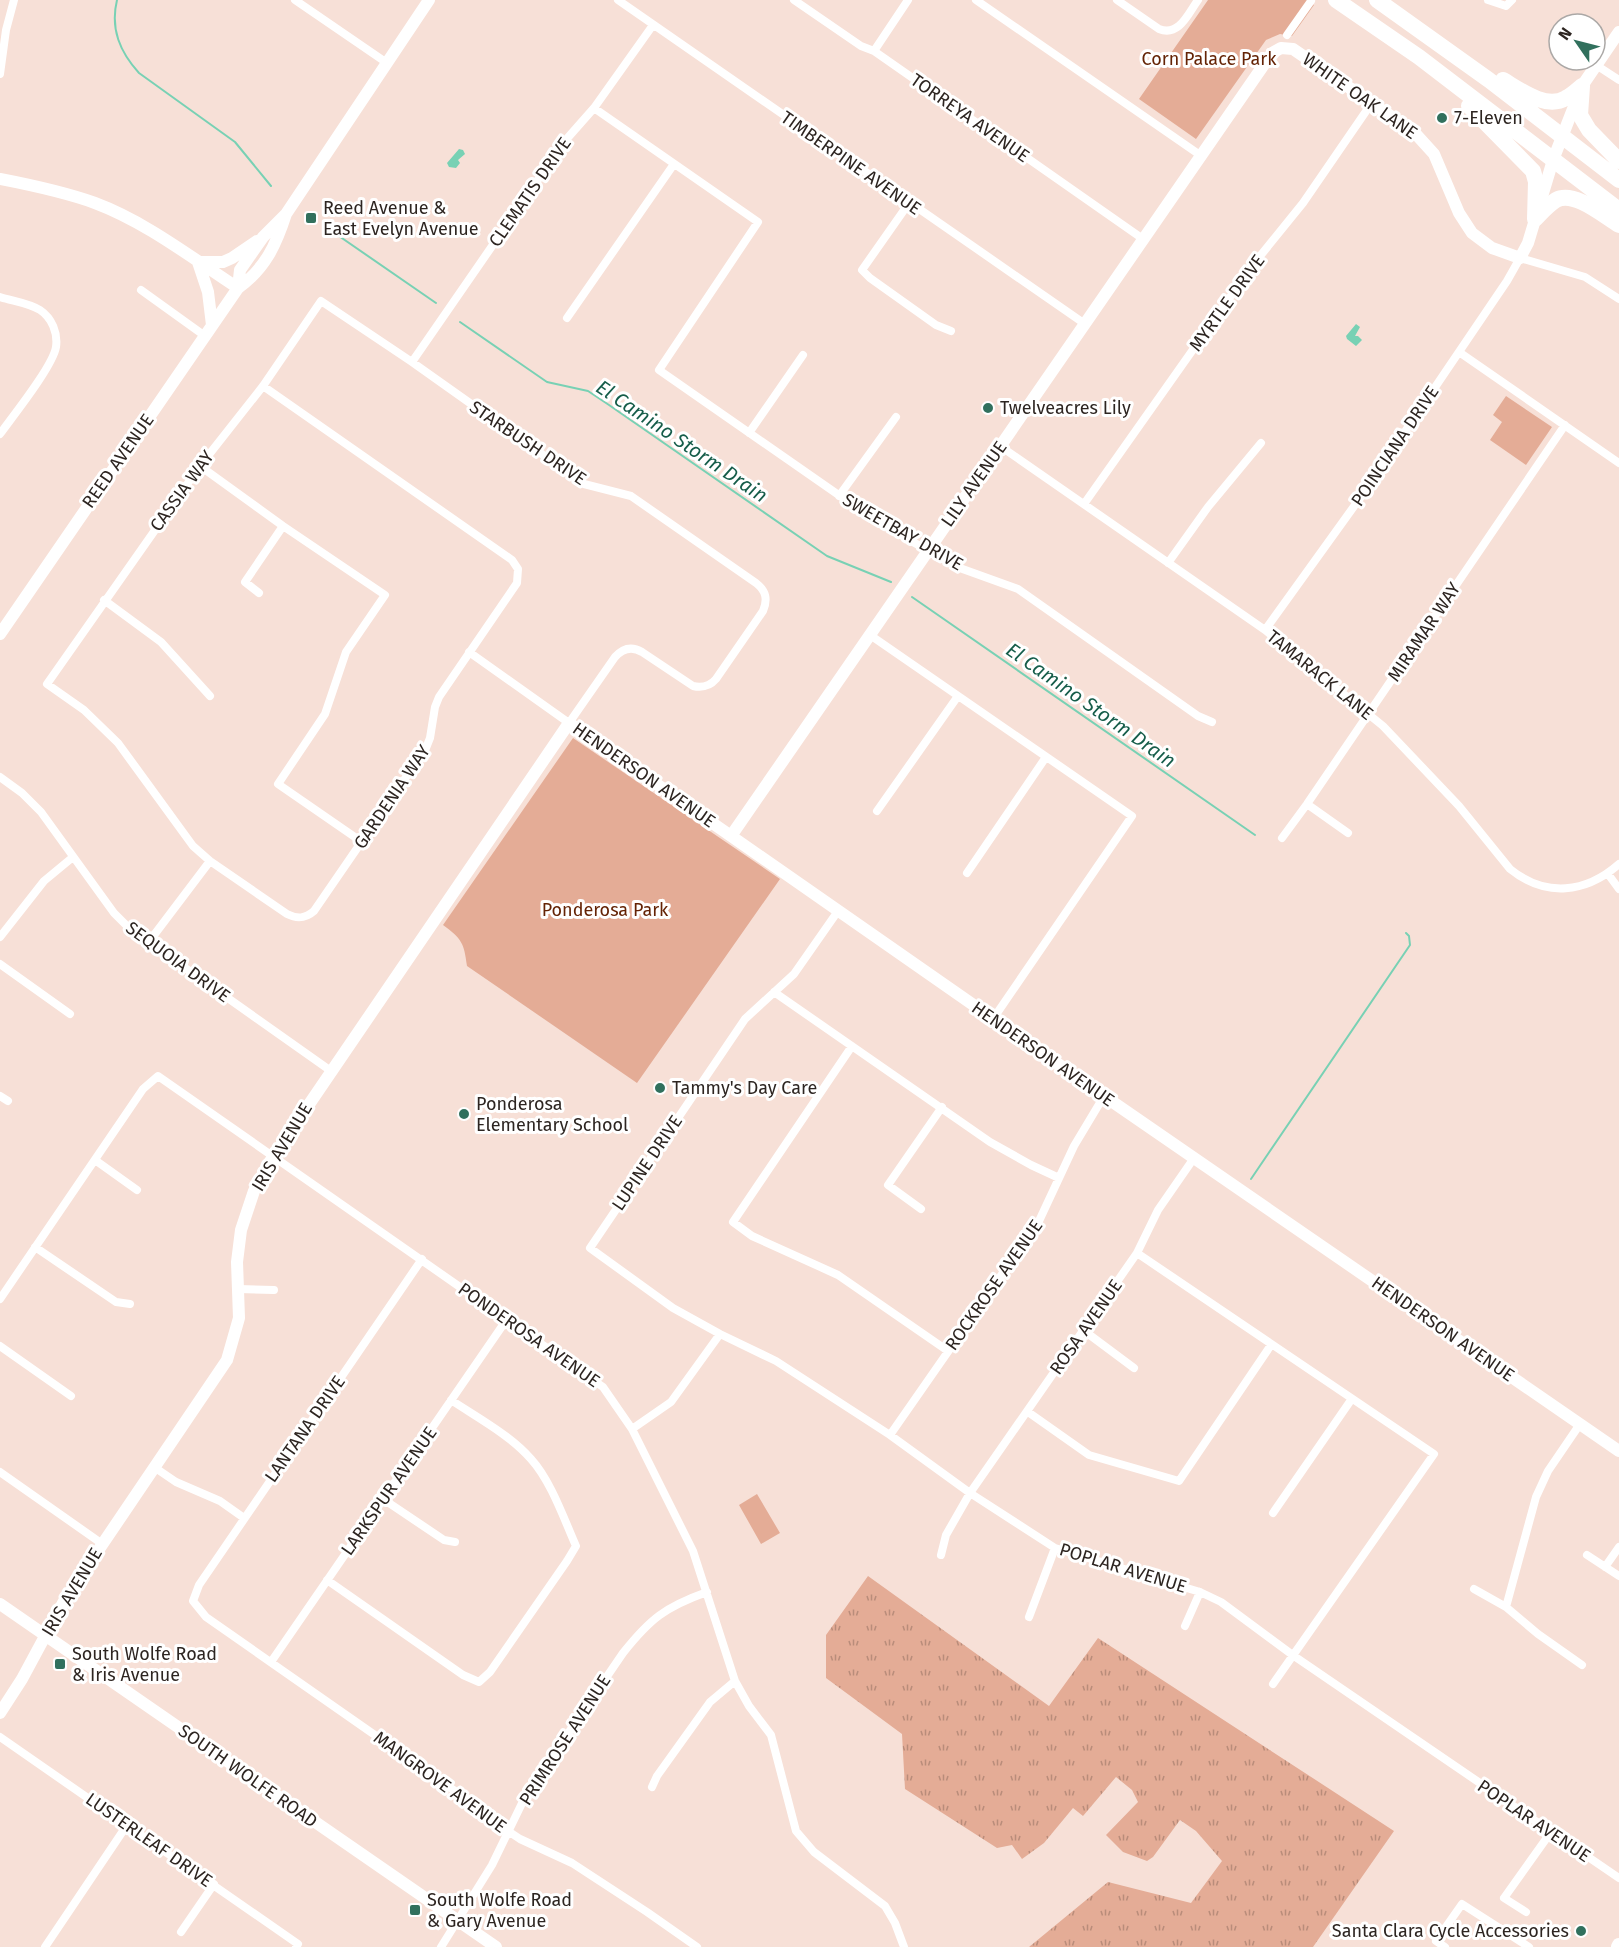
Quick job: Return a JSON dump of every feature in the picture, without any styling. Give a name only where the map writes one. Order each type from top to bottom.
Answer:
[{"type":"highway","points":[[1336,0],[1419,57],[1619,210]]},
{"type":"highway","points":[[1377,0],[1619,180]]},
{"type":"highway","points":[[1430,38],[1543,101],[1554,102],[1565,99],[1582,86]]},
{"type":"highway","points":[[1419,57],[1530,166],[1536,182],[1535,219]]},
{"type":"highway","points":[[1582,86],[1580,115],[1589,130],[1619,161]]},
{"type":"highway","points":[[1535,219],[1556,200],[1568,197],[1577,199],[1619,225]]},
{"type":"street","points":[[0,74],[6,30],[14,0]]},
{"type":"street","points":[[295,0],[387,63]]},
{"type":"street","name":"REED AVENUE","points":[[238,288],[240,270],[263,237],[286,214],[429,0]]},
{"type":"street","name":"TIMBERPINE AVENUE","points":[[618,0],[1085,324]]},
{"type":"street","name":"TORREYA AVENUE","points":[[794,0],[861,46],[874,51],[1143,239]]},
{"type":"street","points":[[874,51],[908,0]]},
{"type":"street","points":[[976,0],[1200,155]]},
{"type":"street","points":[[1117,0],[1167,32],[1173,32],[1179,27],[1195,4]]},
{"type":"street","points":[[1488,0],[1509,3]]},
{"type":"street","points":[[1287,35],[1311,1]]},
{"type":"street","name":"CLEMATIS DRIVE","points":[[412,362],[564,142],[594,108],[653,25]]},
{"type":"street","points":[[1607,49],[1619,32]]},
{"type":"street","name":"LILY AVENUE","points":[[731,836],[1267,59],[1281,48]]},
{"type":"street","name":"WHITE OAK LANE","points":[[1281,48],[1293,49],[1414,132],[1430,149],[1459,213],[1472,233],[1492,248],[1520,258]]},
{"type":"street","points":[[1591,72],[1582,86],[1562,136],[1528,243],[1520,258],[1586,277],[1619,299]]},
{"type":"street","name":"MYRTLE DRIVE","points":[[1084,504],[1252,266],[1303,203],[1371,104]]},
{"type":"street","points":[[567,318],[674,164],[594,108]]},
{"type":"street","name":"SWEETBAY DRIVE","points":[[674,164],[758,222],[659,370],[876,521],[957,567],[1018,589],[1198,716],[1212,722]]},
{"type":"street","points":[[0,179],[25,183],[95,203],[146,228],[238,288]]},
{"type":"street","points":[[909,203],[862,270],[936,325],[951,331]]},
{"type":"street","name":"REED AVENUE","points":[[0,633],[238,288],[253,278],[276,245],[286,214]]},
{"type":"street","points":[[198,262],[223,262],[263,237]]},
{"type":"street","name":"POINCIANA DRIVE","points":[[1265,630],[1360,498],[1507,281],[1520,258]]},
{"type":"street","points":[[198,262],[208,292],[212,325]]},
{"type":"street","points":[[141,290],[205,336]]},
{"type":"street","points":[[0,297],[32,306],[43,312],[52,322],[57,338],[52,358],[0,434]]},
{"type":"street","name":"STARBUSH DRIVE","points":[[321,301],[412,362],[584,484],[632,496],[762,588],[766,597],[763,610],[716,679],[710,684],[693,686],[642,652],[628,649]]},
{"type":"street","name":"CASSIA WAY","points":[[210,861],[187,839],[118,743],[84,710],[47,684],[104,600],[200,466],[263,386],[321,301]]},
{"type":"street","points":[[1459,352],[1619,463]]},
{"type":"street","points":[[749,433],[803,354]]},
{"type":"street","name":"GARDENIA WAY","points":[[210,861],[287,914],[303,918],[314,911],[426,748],[439,697],[514,589],[519,575],[512,560],[263,386]]},
{"type":"street","points":[[839,496],[896,417]]},
{"type":"street","name":"MIRAMAR WAY","points":[[1281,838],[1307,804],[1565,425]]},
{"type":"street","points":[[1167,562],[1208,507],[1261,443]]},
{"type":"street","name":"TAMARACK LANE","points":[[1000,446],[1265,630],[1383,726],[1456,802],[1510,869],[1520,877],[1551,888],[1582,887],[1608,874],[1619,864]]},
{"type":"street","points":[[200,466],[385,595],[346,652],[325,714],[278,784],[362,842]]},
{"type":"street","points":[[259,593],[245,582],[283,526]]},
{"type":"street","points":[[104,600],[161,642],[210,696]]},
{"type":"street","points":[[870,635],[1132,816],[993,1019]]},
{"type":"street","name":"IRIS AVENUE","points":[[0,1713],[46,1635],[63,1601],[227,1360],[239,1317],[237,1262],[241,1230],[254,1191],[273,1156],[615,657],[621,651],[628,649]]},
{"type":"street","name":"HENDERSON AVENUE","points":[[469,652],[993,1019],[1619,1451]]},
{"type":"street","points":[[877,811],[958,696]]},
{"type":"street","points":[[967,873],[1046,757]]},
{"type":"street","name":"SEQUOIA DRIVE","points":[[0,777],[22,793],[41,812],[114,913],[130,929],[331,1071]]},
{"type":"street","points":[[1307,804],[1348,833]]},
{"type":"street","points":[[0,936],[44,881],[73,857]]},
{"type":"street","points":[[148,943],[210,861]]},
{"type":"street","points":[[1608,874],[1619,889]]},
{"type":"street","name":"LUPINE DRIVE","points":[[590,1248],[745,1018],[794,974],[838,911]]},
{"type":"street","points":[[0,964],[70,1014]]},
{"type":"street","points":[[774,992],[990,1142],[1059,1178]]},
{"type":"street","points":[[852,1046],[733,1222],[752,1236],[838,1275],[948,1351]]},
{"type":"street","name":"PONDEROSA AVENUE","points":[[95,1160],[143,1089],[158,1076],[603,1387],[632,1429],[693,1551],[735,1681],[771,1735],[791,1816],[801,1839],[814,1852],[885,1906],[895,1923],[904,1947]]},
{"type":"street","points":[[0,1096],[8,1101]]},
{"type":"street","name":"ROCKROSE AVENUE","points":[[890,1435],[1039,1221],[1074,1146],[1104,1096]]},
{"type":"street","points":[[921,1209],[888,1185],[942,1107]]},
{"type":"street","name":"ROSA AVENUE","points":[[941,1555],[946,1535],[970,1492],[1137,1253],[1158,1210],[1194,1158]]},
{"type":"street","points":[[0,1299],[95,1160],[137,1190]]},
{"type":"street","points":[[35,1247],[116,1302],[130,1304]]},
{"type":"street","name":"POPLAR AVENUE","points":[[590,1248],[673,1308],[776,1361],[890,1435],[1054,1548],[1200,1592],[1221,1602],[1294,1656],[1619,1878]]},
{"type":"street","points":[[1137,1253],[1434,1454],[1273,1684]]},
{"type":"street","name":"LANTANA DRIVE","points":[[193,1602],[199,1585],[422,1259]]},
{"type":"street","points":[[238,1289],[274,1290]]},
{"type":"street","name":"LARKSPUR AVENUE","points":[[271,1662],[507,1319]]},
{"type":"street","points":[[1083,1330],[1134,1368]]},
{"type":"street","points":[[632,1429],[671,1402],[720,1334]]},
{"type":"street","points":[[1028,1412],[1089,1455],[1179,1481],[1271,1345]]},
{"type":"street","points":[[0,1346],[71,1396]]},
{"type":"street","points":[[327,1580],[464,1675],[478,1682],[490,1672],[576,1546],[541,1471],[529,1456],[451,1400]]},
{"type":"street","points":[[1274,1513],[1351,1400]]},
{"type":"street","points":[[1506,1607],[1536,1497],[1548,1471],[1580,1424]]},
{"type":"street","points":[[154,1467],[176,1482],[220,1501],[244,1518]]},
{"type":"street","points":[[0,1473],[101,1543]]},
{"type":"street","points":[[383,1499],[444,1540],[455,1542]]},
{"type":"street","points":[[1605,1567],[1619,1547]]},
{"type":"street","points":[[1029,1617],[1054,1548]]},
{"type":"street","points":[[1587,1555],[1619,1576]]},
{"type":"street","points":[[1474,1589],[1506,1607],[1538,1634],[1582,1665]]},
{"type":"street","name":"PRIMROSE AVENUE","points":[[441,1947],[459,1922],[492,1865],[526,1796],[622,1653],[661,1612],[679,1602],[706,1592]]},
{"type":"street","points":[[1185,1626],[1200,1592]]},
{"type":"street","name":"MANGROVE AVENUE","points":[[193,1602],[206,1617],[455,1791],[508,1831],[572,1863],[697,1947]]},
{"type":"street","name":"SOUTH WOLFE ROAD","points":[[0,1604],[496,1947]]},
{"type":"street","points":[[652,1787],[657,1776],[710,1702],[735,1681]]},
{"type":"street","name":"LUSTERLEAF DRIVE","points":[[0,1737],[297,1945]]},
{"type":"street","points":[[45,1947],[127,1825]]},
{"type":"street","points":[[1526,1912],[1504,1898],[1551,1832]]},
{"type":"street","points":[[181,1932],[213,1884]]},
{"type":"street","points":[[1445,1947],[1436,1941],[1462,1904],[1529,1947]]},
{"type":"green space","name":"Corn Palace Park","points":[[1208,0],[1308,0],[1314,5],[1292,36],[1280,34],[1266,40],[1196,139],[1139,99]]},
{"type":"green space","points":[[1506,396],[1552,427],[1526,465],[1490,440],[1502,422],[1493,415]]},
{"type":"green space","name":"Ponderosa Park","points":[[573,738],[780,879],[637,1083],[467,966],[461,942],[443,925]]},
{"type":"green space","points":[[757,1494],[780,1533],[761,1544],[739,1505]]},
{"type":"green space","points":[[868,1576],[1049,1706],[1098,1638],[1394,1831],[1313,1947],[1029,1947],[1108,1882],[1191,1903],[1222,1861],[1196,1831],[1180,1820],[1153,1857],[1147,1861],[1123,1852],[1106,1835],[1138,1802],[1132,1790],[1116,1777],[1083,1816],[1073,1808],[1044,1843],[1022,1859],[1012,1845],[997,1848],[905,1789],[902,1734],[826,1678],[826,1635]]},
{"type":"shaded area","points":[[459,149],[465,154],[458,160],[460,163],[456,168],[449,167],[447,163]]},
{"type":"shaded area","points":[[1356,324],[1360,327],[1355,336],[1362,340],[1356,346],[1346,336]]},
{"type":"waterway","name":"El Camino Storm Drain","points":[[117,0],[115,21],[118,40],[132,65],[139,73],[235,142],[271,186]]},
{"type":"waterway","name":"El Camino Storm Drain","points":[[323,225],[436,303]]},
{"type":"waterway","name":"El Camino Storm Drain","points":[[460,322],[547,382],[588,391],[827,556],[891,582]]},
{"type":"waterway","name":"El Camino Storm Drain","points":[[912,597],[1255,835]]},
{"type":"waterway","name":"El Camino Storm Drain","points":[[1251,1179],[1410,945],[1409,936],[1406,933]]},
{"type":"place","name":"7-Eleven","points":[[1442,118]]},
{"type":"place","name":"Reed Avenue & East Evelyn Avenue","points":[[311,218]]},
{"type":"place","name":"Twelveacres Lily","points":[[988,408]]},
{"type":"place","name":"Tammy's Day Care","points":[[660,1088]]},
{"type":"place","name":"Ponderosa Elementary School","points":[[464,1114]]},
{"type":"place","name":"South Wolfe Road & Iris Avenue","points":[[60,1664]]},
{"type":"place","name":"South Wolfe Road & Gary Avenue","points":[[415,1910]]},
{"type":"place","name":"Santa Clara Cycle Accessories","points":[[1581,1931]]}]
